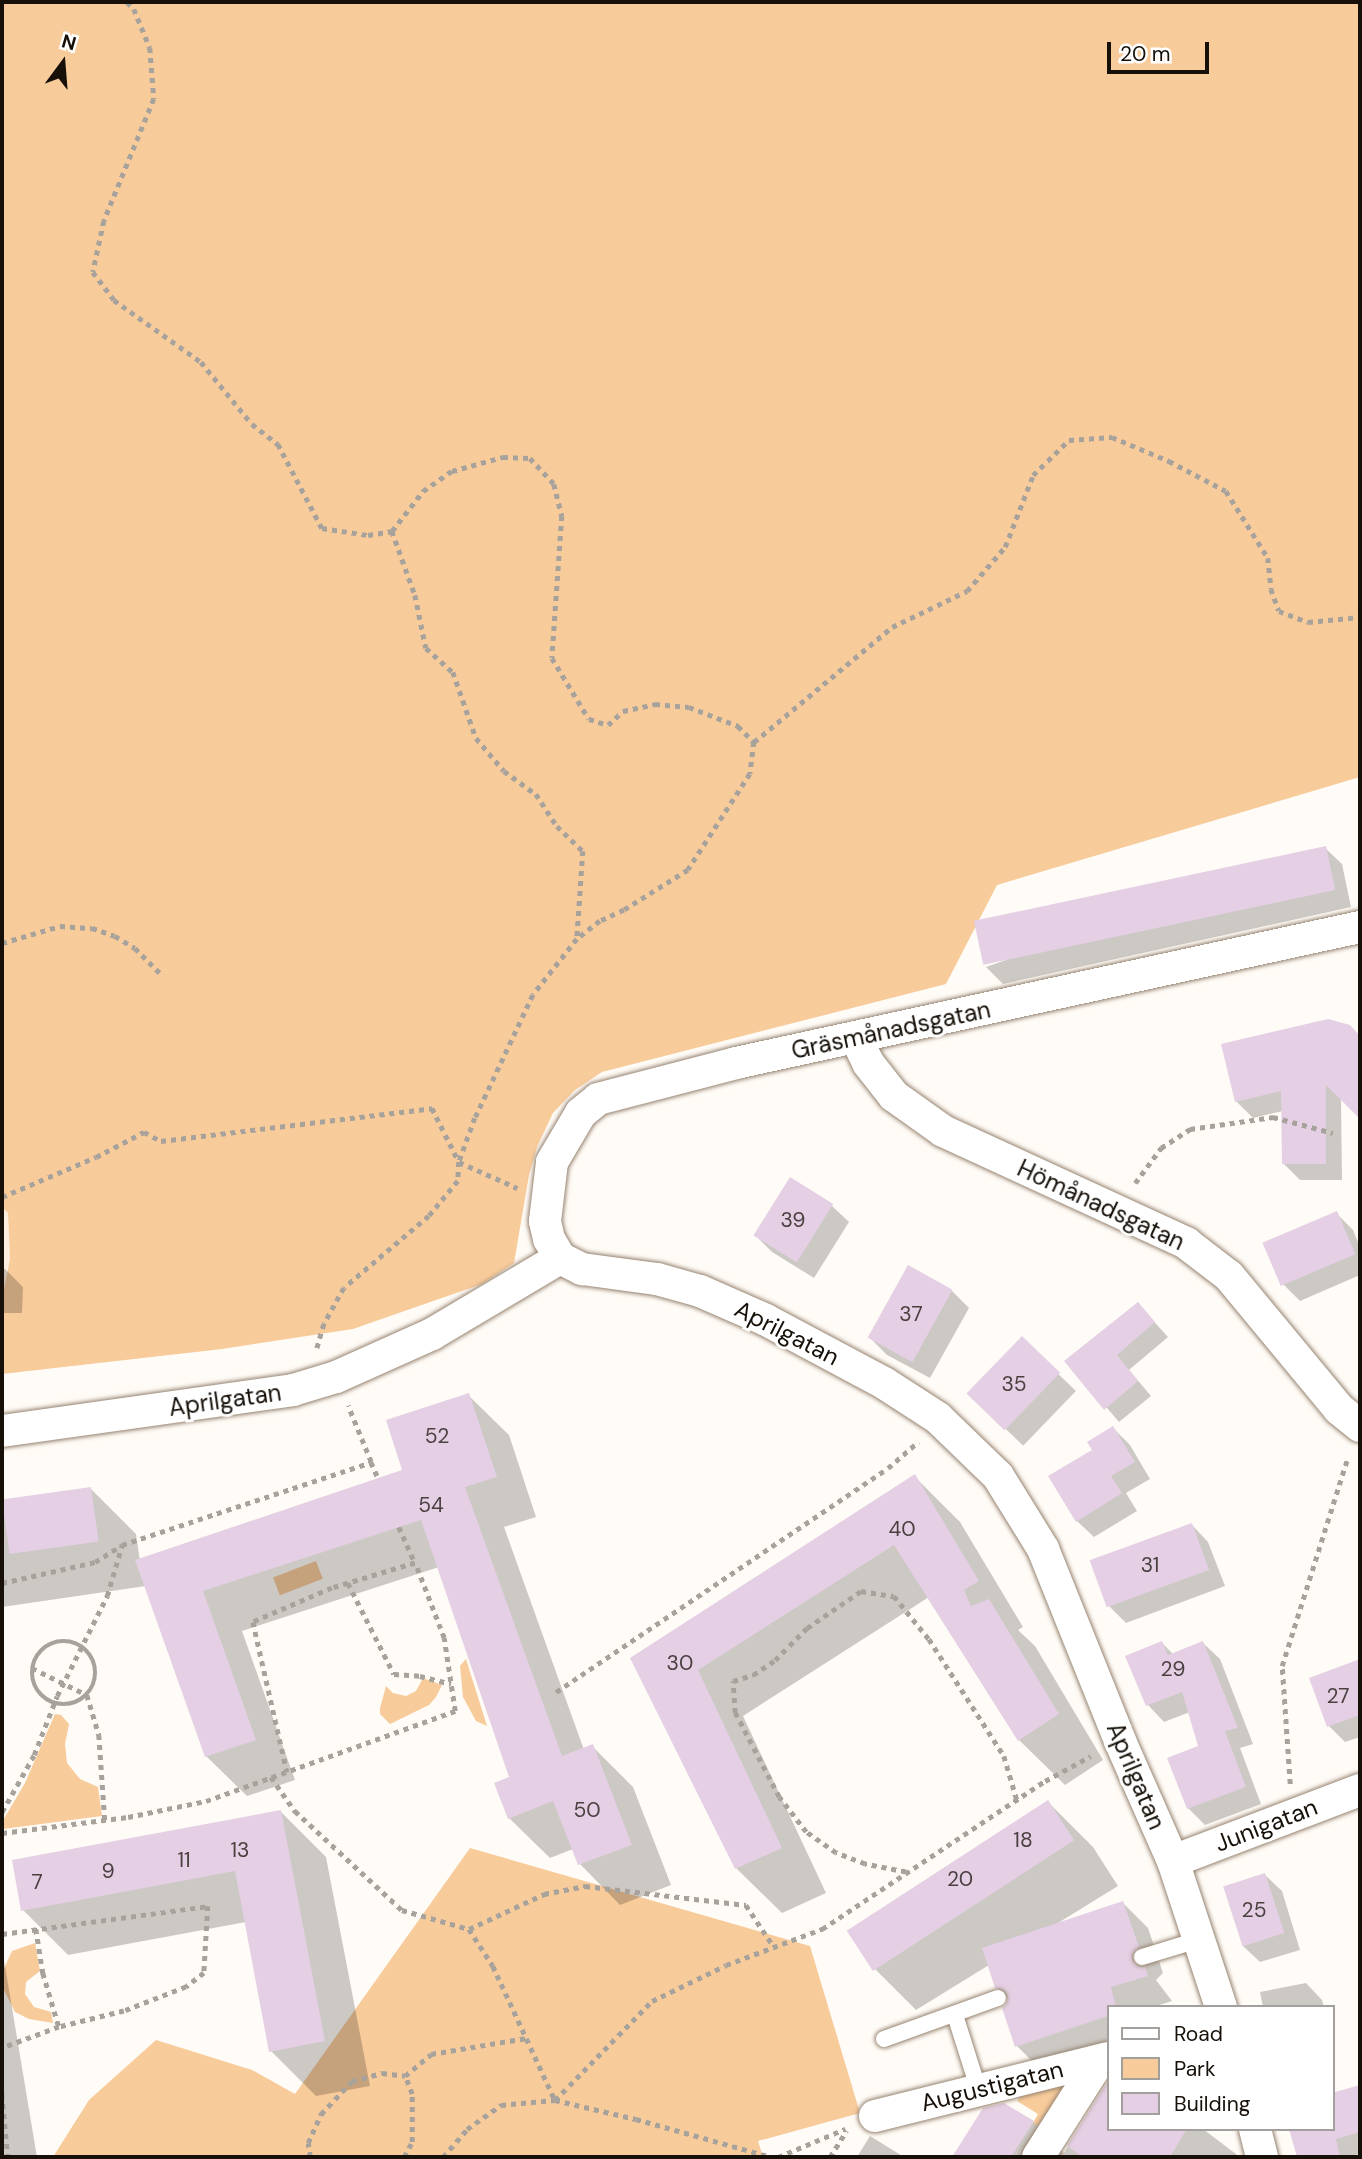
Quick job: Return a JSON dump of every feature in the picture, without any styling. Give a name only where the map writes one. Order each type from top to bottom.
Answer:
[{"type":"street","name":"Gräsmånadsgatan","points":[[560,1258],[549,1239],[545,1221],[552,1162],[563,1139],[581,1113],[598,1100],[736,1063],[1360,927]]},
{"type":"street","name":"Hömånadsgatan","points":[[856,1038],[868,1063],[894,1096],[943,1131],[1186,1243],[1229,1276],[1339,1409],[1360,1426]]},
{"type":"street","name":"Aprilgatan","points":[[2,1431],[293,1390],[326,1380],[432,1334],[560,1258],[582,1269],[657,1279],[711,1296],[766,1320],[884,1383],[942,1421],[998,1476],[1043,1549],[1120,1741],[1173,1861],[1219,2005]]},
{"type":"street","name":"Junigatan","points":[[1173,1861],[1360,1790]]},
{"type":"street","name":"Augustigatan","points":[[875,2116],[978,2088],[1099,2060]]},
{"type":"street","points":[[1038,2157],[1099,2060]]},
{"type":"street","points":[[1256,2131],[1262,2157]]},
{"type":"lane","points":[[1142,1957],[1198,1940]]},
{"type":"lane","points":[[884,2039],[998,1998]]},
{"type":"lane","points":[[955,2015],[978,2088]]},
{"type":"path","points":[[127,2],[134,9],[150,48],[153,99],[104,220],[93,272],[114,300],[201,362],[253,424],[278,444],[321,528],[368,535],[392,531],[423,491],[452,471],[502,457],[530,458],[554,484],[562,516],[552,658],[589,719],[608,725],[623,710],[655,704],[689,707],[738,726],[754,742]]},
{"type":"path","points":[[134,9],[136,2]]},
{"type":"path","points":[[379,1478],[314,1357],[324,1324],[344,1288],[429,1216],[458,1181],[459,1162],[475,1118],[533,995],[577,939],[600,921],[624,910],[688,870],[750,774],[754,742],[892,627],[967,591],[1005,547],[1033,475],[1069,440],[1112,437],[1169,461],[1227,491],[1268,558],[1271,589],[1279,611],[1308,622],[1360,617]]},
{"type":"path","points":[[392,531],[415,595],[426,648],[453,672],[476,738],[504,771],[536,794],[557,826],[583,851],[577,939]]},
{"type":"path","points":[[2,943],[60,926],[92,928],[115,936],[135,948],[160,973]]},
{"type":"path","points":[[2,1198],[96,1157],[144,1132],[161,1141],[432,1108],[459,1162],[546,1201]]},
{"type":"path","points":[[1122,1213],[1135,1183],[1161,1148],[1190,1129],[1273,1117],[1333,1133]]},
{"type":"path","points":[[556,1692],[888,1468],[942,1421]]},
{"type":"path","points":[[1301,1812],[1287,1777],[1282,1666],[1360,1426]]},
{"type":"path","points":[[2,1583],[95,1562],[122,1545],[371,1462]]},
{"type":"path","points":[[2,1833],[105,1821],[206,1801],[455,1712],[444,1638],[399,1527]]},
{"type":"path","points":[[2,1812],[34,1755],[63,1683],[107,1596],[122,1545]]},
{"type":"path","points":[[287,1772],[253,1622],[348,1583],[415,1563]]},
{"type":"path","points":[[348,1583],[394,1674],[421,1676],[451,1684]]},
{"type":"path","points":[[908,1873],[865,1864],[836,1853],[806,1832],[779,1797],[752,1751],[735,1713],[733,1681],[753,1675],[775,1660],[807,1629],[861,1591],[894,1596],[929,1639],[1003,1756],[1017,1800]]},
{"type":"path","points":[[65,1640],[82,1646],[94,1662],[96,1672],[95,1682],[87,1695],[75,1703],[54,1704],[39,1694],[32,1677],[32,1668],[40,1651],[55,1642],[65,1640]]},
{"type":"path","points":[[32,1668],[87,1695],[99,1735],[105,1821]]},
{"type":"path","points":[[555,2099],[652,2001],[726,1965],[822,1929],[1017,1800],[1120,1741]]},
{"type":"path","points":[[271,1777],[295,1811],[401,1910],[469,1929],[544,1894],[585,1886],[746,1905],[774,1947]]},
{"type":"path","points":[[2,1934],[208,1906],[204,1973],[186,1987],[124,2011],[58,2026],[2,2048]]},
{"type":"path","points":[[36,1929],[43,1973],[58,2026]]},
{"type":"path","points":[[469,1929],[493,1966],[555,2099]]},
{"type":"path","points":[[310,2157],[308,2143],[321,2114],[352,2081],[382,2073],[405,2076],[431,2054],[527,2038]]},
{"type":"path","points":[[404,2157],[412,2142],[412,2094],[405,2076]]},
{"type":"path","points":[[2,2094],[8,2157]]},
{"type":"path","points":[[443,2157],[467,2129],[501,2105],[555,2099],[771,2157]]},
{"type":"path","points":[[778,2157],[849,2127],[830,2157]]},
{"type":"shaded area","points":[[2,1207],[8,1213],[10,1259],[2,1299]]},
{"type":"green space","points":[[2,2],[1360,2],[1360,777],[997,885],[946,984],[602,1072],[575,1090],[553,1113],[537,1147],[529,1175],[514,1263],[482,1284],[353,1329],[222,1349],[2,1374],[2,1299],[10,1259],[8,1213],[2,1207]]},
{"type":"green space","points":[[316,1561],[323,1579],[280,1595],[273,1577]]},
{"type":"green space","points":[[466,1659],[487,1726],[476,1721],[463,1697],[460,1666]]},
{"type":"green space","points":[[423,1678],[442,1685],[436,1697],[429,1705],[390,1724],[380,1714],[386,1686],[393,1693],[406,1696],[416,1691]]},
{"type":"green space","points":[[55,1714],[61,1715],[69,1724],[65,1744],[67,1763],[80,1779],[98,1787],[102,1816],[3,1829],[2,1822],[25,1783]]},
{"type":"green space","points":[[470,1848],[810,1946],[860,2113],[758,2141],[763,2157],[53,2157],[89,2100],[156,2040],[252,2070],[295,2094]]},
{"type":"green space","points":[[35,1943],[40,1971],[26,1982],[25,1994],[34,2007],[51,2012],[53,2023],[29,2019],[15,2012],[3,1988],[2,1973],[12,1951]]},
{"type":"green space","points":[[1058,2079],[1069,2086],[1044,2129],[1033,2123],[1038,2114],[1017,2101],[1026,2090]]},
{"type":"building","points":[[1326,846],[1335,890],[983,965],[974,921]]},
{"type":"building","points":[[1328,1019],[1350,1025],[1360,1036],[1360,1119],[1326,1085],[1326,1164],[1282,1164],[1281,1091],[1235,1102],[1221,1044]]},
{"type":"building","points":[[790,1177],[833,1204],[797,1263],[753,1236]]},
{"type":"building","points":[[1337,1211],[1355,1254],[1281,1286],[1262,1243]]},
{"type":"building","points":[[908,1265],[953,1290],[912,1362],[868,1338]]},
{"type":"building","points":[[1138,1302],[1155,1322],[1117,1355],[1138,1381],[1104,1410],[1064,1361]]},
{"type":"building","points":[[1022,1336],[1060,1373],[1005,1430],[966,1394]]},
{"type":"building","points":[[469,1393],[497,1477],[465,1487],[562,1756],[593,1744],[632,1845],[578,1865],[553,1801],[508,1819],[494,1783],[509,1777],[421,1520],[203,1591],[256,1740],[205,1757],[135,1560],[402,1470],[386,1420]]},
{"type":"building","points":[[1113,1426],[1135,1462],[1111,1476],[1122,1493],[1076,1522],[1048,1476],[1092,1450],[1087,1442]]},
{"type":"building","points":[[915,1474],[979,1581],[964,1590],[971,1606],[989,1599],[1059,1714],[1018,1741],[894,1545],[698,1670],[782,1848],[735,1869],[630,1658]]},
{"type":"building","points":[[91,1487],[99,1541],[10,1554],[2,1500]]},
{"type":"building","points":[[1192,1523],[1209,1570],[1107,1607],[1090,1560]]},
{"type":"building","points":[[1162,1641],[1168,1655],[1203,1641],[1238,1728],[1225,1731],[1246,1787],[1187,1809],[1167,1758],[1198,1746],[1182,1692],[1146,1706],[1125,1656]]},
{"type":"building","points":[[1360,1659],[1360,1715],[1327,1727],[1309,1678]]},
{"type":"building","points":[[1048,1800],[1074,1840],[873,1971],[847,1931]]},
{"type":"building","points":[[281,1810],[325,2041],[269,2052],[235,1871],[21,1911],[12,1860]]},
{"type":"building","points":[[1265,1873],[1284,1933],[1243,1947],[1223,1887]]},
{"type":"building","points":[[1123,1901],[1139,1947],[1132,1954],[1132,1961],[1139,1967],[1145,1967],[1148,1976],[1111,1987],[1116,2005],[1106,2005],[1106,2017],[1015,2047],[1002,2008],[1008,1995],[1004,1990],[995,1988],[982,1948]]},
{"type":"building","points":[[1106,2084],[1106,2131],[1186,2131],[1170,2157],[1083,2157],[1067,2146]]},
{"type":"building","points":[[1360,2085],[1360,2132],[1336,2139],[1340,2157],[1297,2157],[1290,2131],[1334,2131],[1334,2092]]},
{"type":"building","points":[[1004,2103],[1034,2121],[1011,2157],[952,2157],[983,2108]]}]
